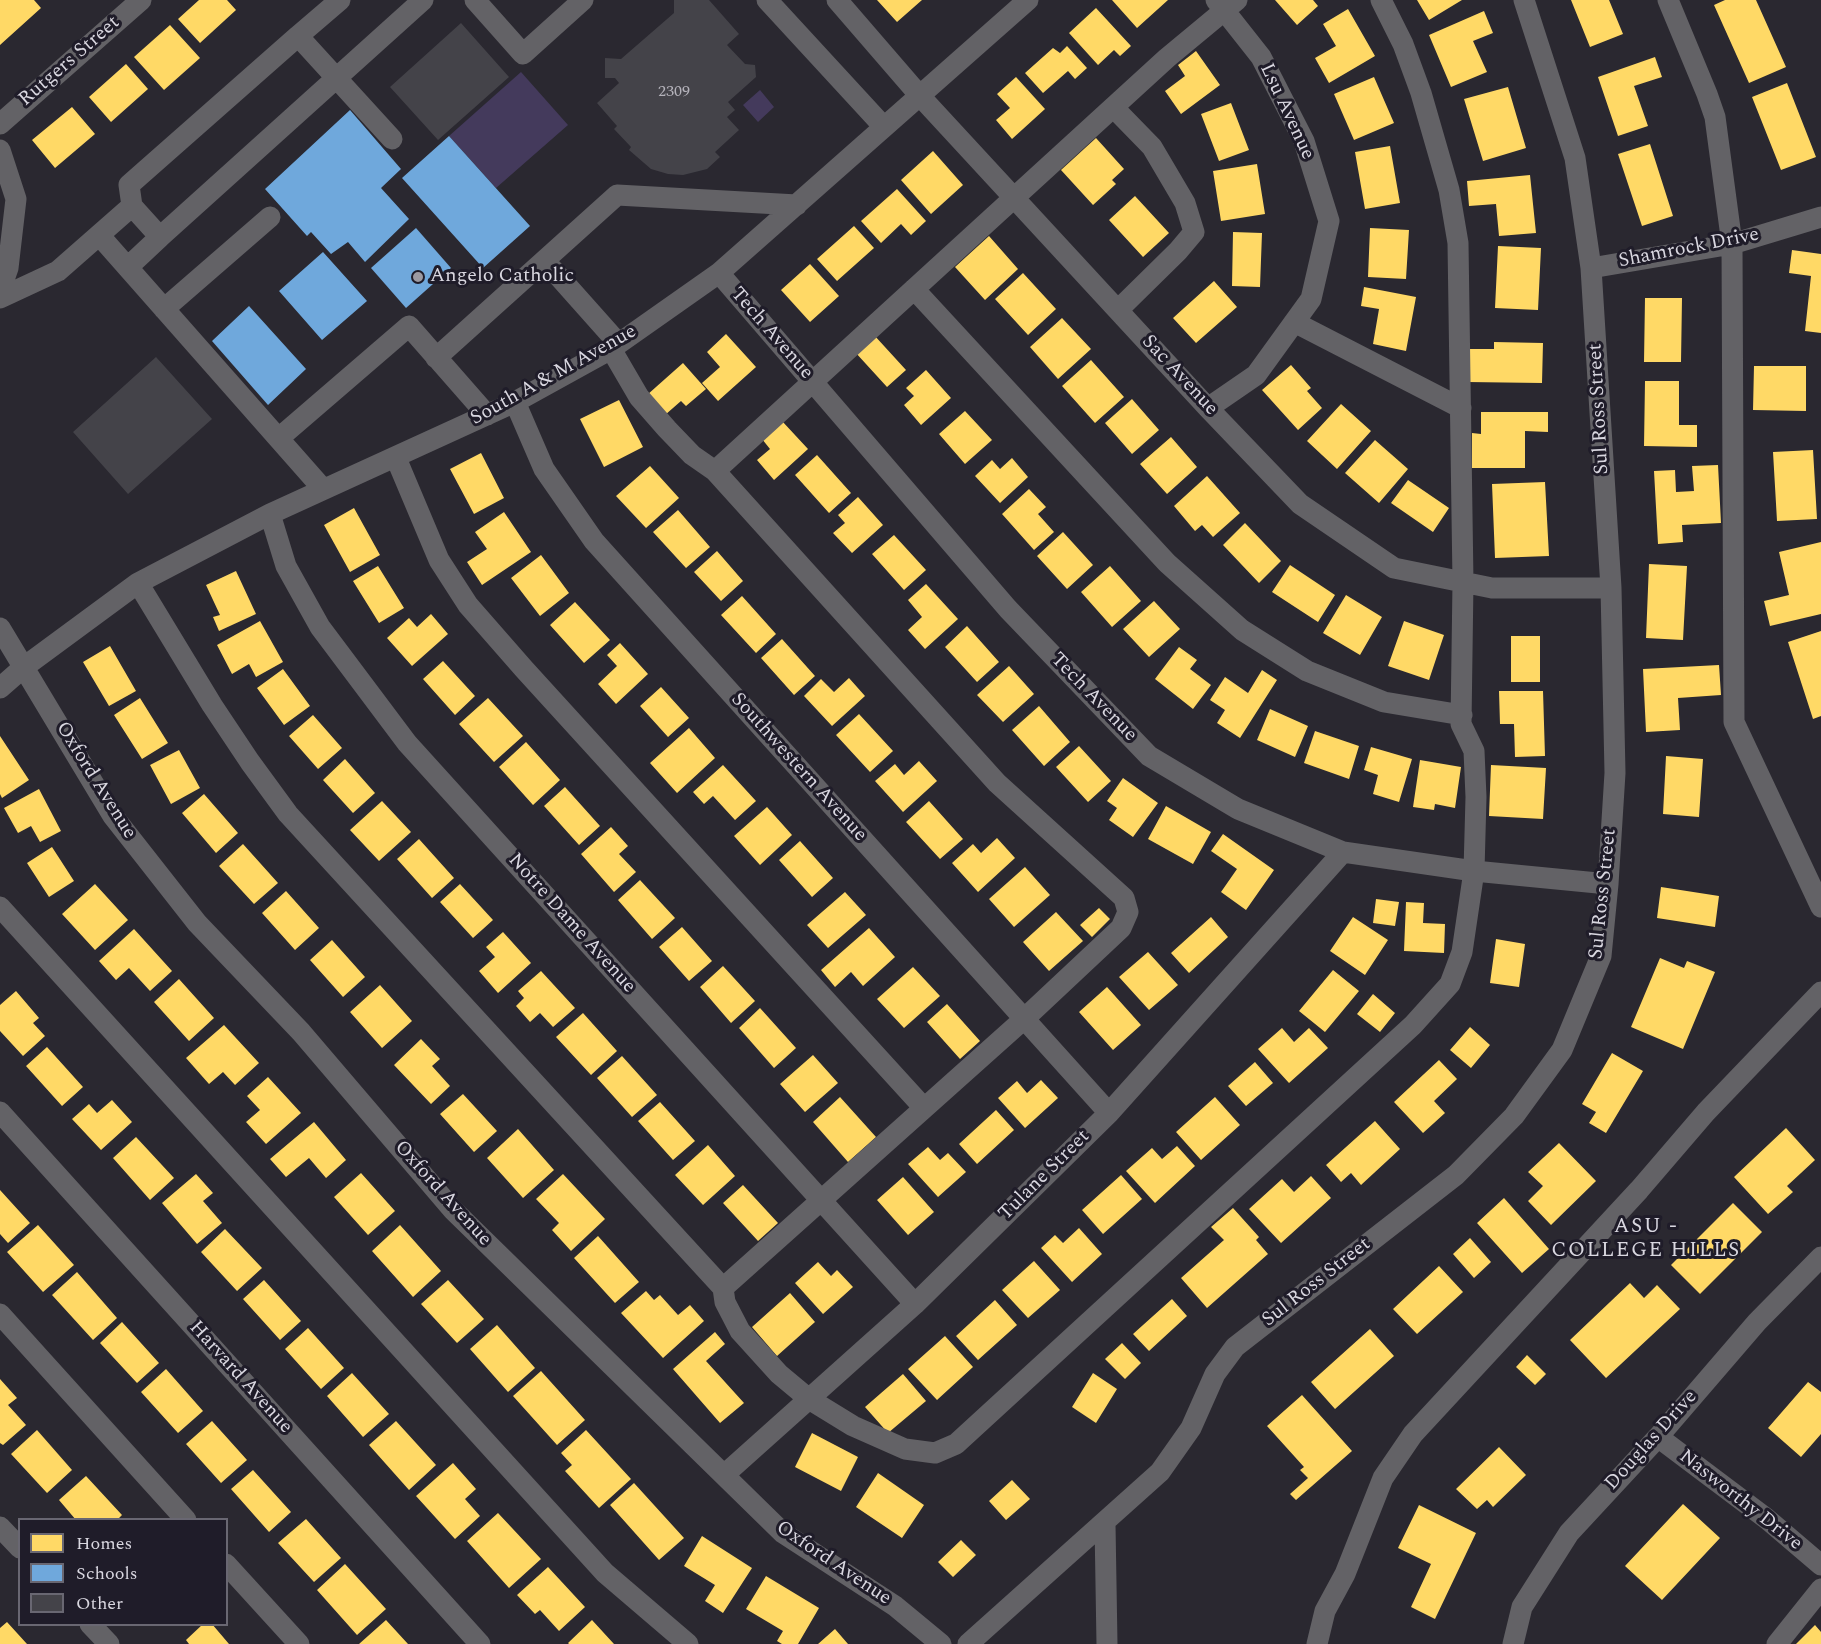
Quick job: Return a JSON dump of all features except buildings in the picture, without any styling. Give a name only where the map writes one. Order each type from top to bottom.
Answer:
[{"type":"street","name":"Rutgers Street","points":[[0,124],[141,0]]},
{"type":"street","points":[[160,237],[132,206],[129,185],[340,0]]},
{"type":"street","points":[[128,267],[423,0]]},
{"type":"street","points":[[475,0],[523,54],[583,0]]},
{"type":"street","points":[[767,0],[884,127]]},
{"type":"street","name":"Sac Avenue","points":[[837,0],[920,96],[1208,408],[1300,504],[1394,568],[1491,588],[1611,588]]},
{"type":"street","name":"South A & M Avenue","points":[[0,688],[24,667],[138,583],[270,514],[487,416],[614,346],[719,273],[1028,0]]},
{"type":"street","points":[[138,583],[218,715],[288,814],[723,1288],[725,1302],[740,1331],[779,1374],[809,1399],[853,1426],[905,1449],[935,1453],[956,1444],[1413,1025],[1450,984],[1462,952],[1474,871],[1476,796],[1474,751],[1461,724],[1463,582],[1458,243],[1449,190],[1421,93],[1403,44],[1381,0]]},
{"type":"street","name":"Sul Ross Street","points":[[968,1644],[1105,1524],[1160,1472],[1191,1428],[1215,1374],[1236,1347],[1456,1175],[1514,1116],[1562,1050],[1601,956],[1615,773],[1611,588],[1592,267],[1575,158],[1524,0]]},
{"type":"street","points":[[1668,0],[1715,117],[1732,244],[1734,722],[1821,907]]},
{"type":"street","points":[[716,471],[1226,4]]},
{"type":"street","name":"Lsu Avenue","points":[[1208,408],[1256,375],[1311,299],[1329,221],[1304,141],[1262,57],[1226,4]]},
{"type":"street","points":[[298,36],[335,79],[393,139]]},
{"type":"street","points":[[1114,108],[1152,147],[1185,203],[1194,232],[1118,310]]},
{"type":"street","points":[[0,150],[16,200],[8,268],[0,291]]},
{"type":"street","points":[[436,358],[617,195],[797,204]]},
{"type":"street","points":[[0,298],[58,271],[132,206]]},
{"type":"street","points":[[164,309],[270,217]]},
{"type":"street","name":"Shamrock Drive","points":[[1592,267],[1732,244],[1821,217]]},
{"type":"street","points":[[99,235],[323,489]]},
{"type":"street","points":[[545,261],[614,346],[639,397],[667,429],[692,455],[716,471],[997,783],[1124,898],[1128,912],[1121,928],[1024,1019],[723,1288]]},
{"type":"street","name":"Tech Avenue","points":[[719,273],[1008,609],[1149,756],[1238,809],[1343,852],[1474,871],[1608,884]]},
{"type":"street","points":[[914,289],[1167,563],[1242,630],[1307,671],[1383,702],[1462,715]]},
{"type":"street","points":[[1294,322],[1461,408]]},
{"type":"street","points":[[279,438],[409,326],[487,416]]},
{"type":"street","name":"Southwestern Avenue","points":[[515,402],[544,469],[594,541],[1109,1113]]},
{"type":"street","points":[[396,458],[439,560],[468,605],[924,1108]]},
{"type":"street","name":"Notre Dame Avenue","points":[[270,514],[286,566],[320,627],[407,743],[915,1304]]},
{"type":"street","name":"Oxford Avenue","points":[[0,628],[112,816],[197,923],[301,1032],[453,1210],[783,1533],[895,1606],[941,1644]]},
{"type":"street","name":"Tulane Street","points":[[724,1475],[915,1304],[1109,1113],[1343,852]]},
{"type":"street","points":[[0,907],[605,1573],[688,1644]]},
{"type":"street","points":[[1317,1644],[1325,1611],[1345,1574],[1383,1478],[1413,1434],[1639,1190],[1706,1112],[1821,992]]},
{"type":"street","name":"Harvard Avenue","points":[[0,1112],[480,1644]]},
{"type":"street","name":"Douglas Drive","points":[[1513,1644],[1522,1607],[1569,1533],[1658,1437],[1757,1322],[1821,1257]]},
{"type":"street","points":[[0,1314],[184,1518]]},
{"type":"street","name":"Nasworthy Drive","points":[[1658,1437],[1767,1519],[1821,1565]]},
{"type":"street","points":[[1105,1524],[1107,1644]]},
{"type":"street","points":[[0,1527],[18,1546]]},
{"type":"street","points":[[228,1566],[299,1644]]},
{"type":"street","points":[[1777,1644],[1821,1589]]},
{"type":"street","points":[[92,1626],[109,1644]]},
{"type":"shaded area","points":[[521,72],[568,125],[496,188],[449,136]]},
{"type":"shaded area","points":[[760,90],[774,107],[758,122],[743,105]]},
{"type":"place","name":"Angelo Catholic","points":[[418,277]]},
{"type":"district","name":"ASU - COLLEGE HILLS","points":[[1646,1240]]}]
